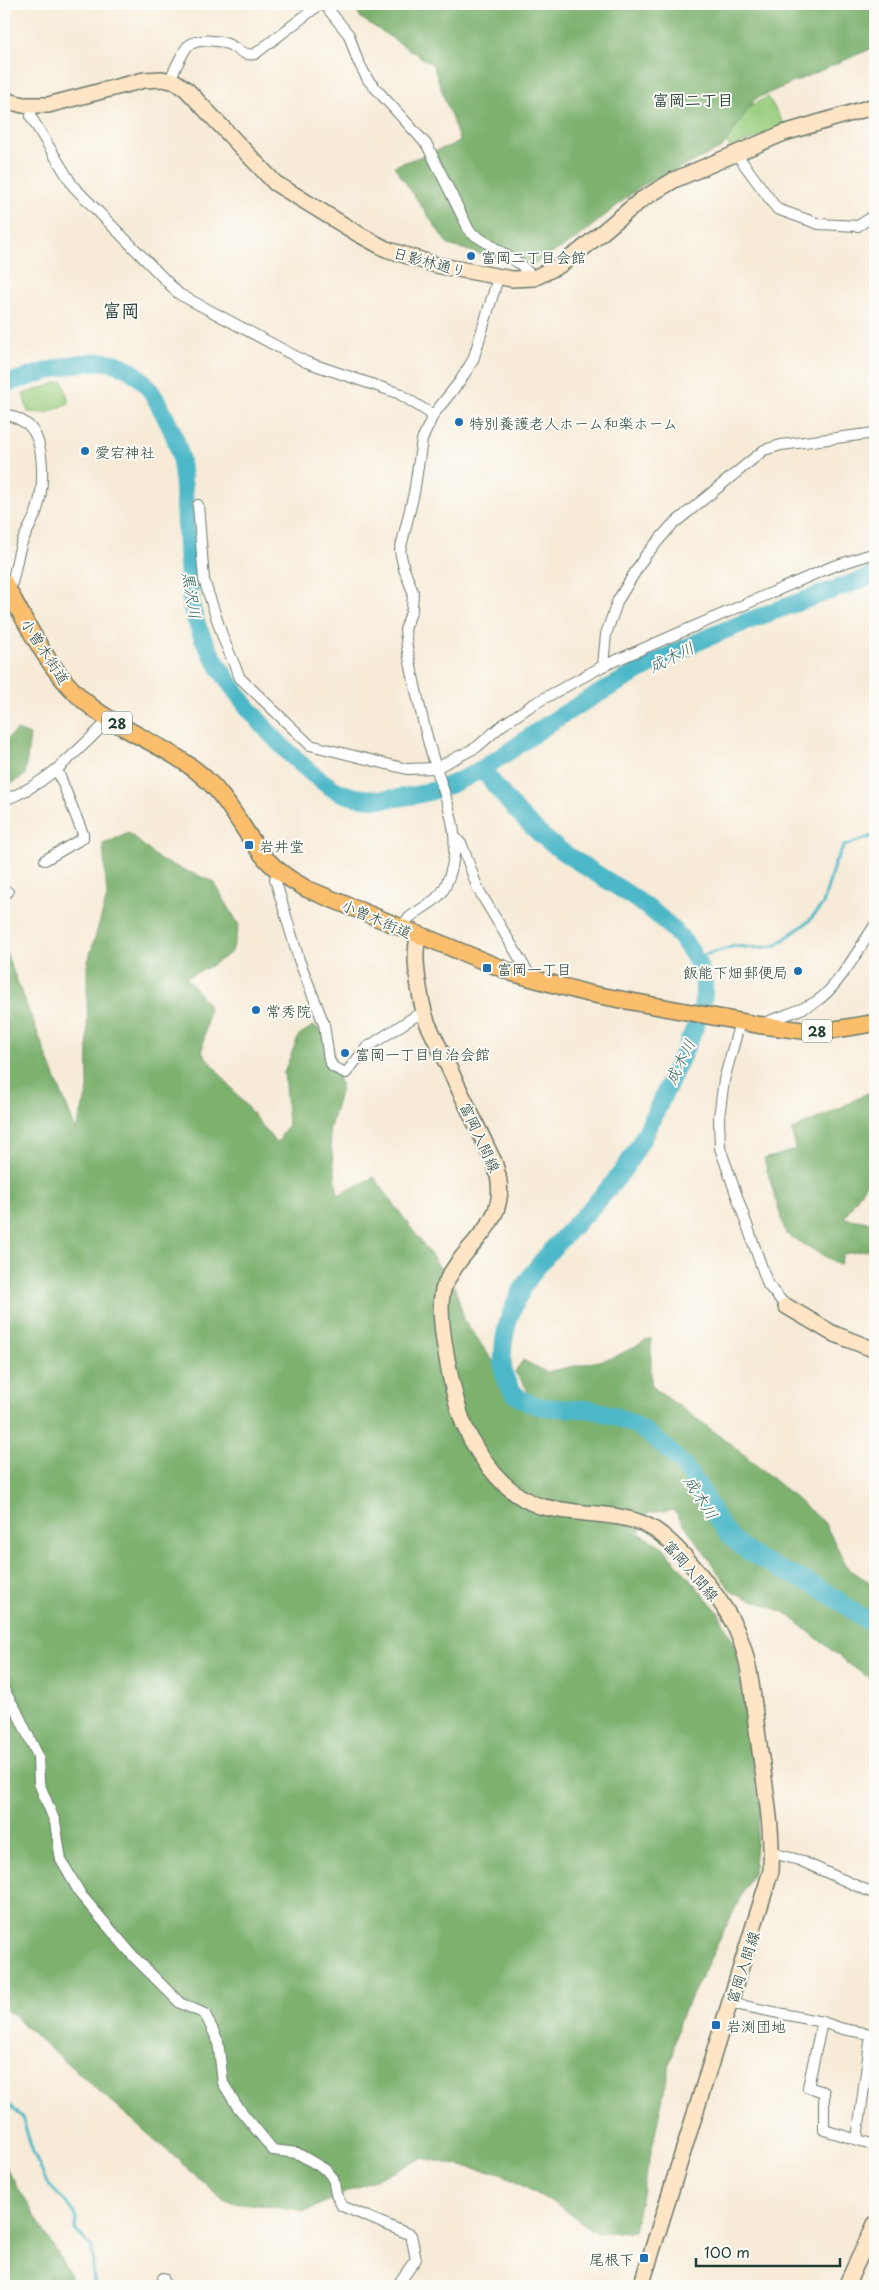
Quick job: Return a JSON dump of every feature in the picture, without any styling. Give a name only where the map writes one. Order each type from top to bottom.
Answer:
[{"type":"main road","points":[[4,100],[32,106],[60,103],[144,80],[170,80]]},
{"type":"main road","name":"日影林通り","points":[[170,80],[186,90],[275,183],[300,200],[386,249],[436,265],[498,278],[524,280],[534,278],[581,250],[656,190],[736,152],[784,133],[875,106]]},
{"type":"main road","name":"小曽木街道","points":[[7,588],[68,687],[94,709],[181,760],[211,783],[225,799],[262,853],[277,870],[307,889],[419,936],[532,980],[586,993],[759,1025],[807,1031],[832,1030],[875,1023]]},
{"type":"main road","name":"富岡入間線","points":[[419,936],[416,953],[424,1013],[434,1038],[494,1162],[500,1179],[501,1192],[492,1219],[449,1278],[441,1298],[441,1311],[451,1375],[466,1429],[492,1471],[504,1484],[527,1500],[556,1509],[629,1519],[657,1531],[685,1557],[723,1606],[733,1622],[746,1656],[772,1853],[767,1887],[641,2286]]},
{"type":"main road","points":[[786,1306],[832,1333],[875,1350]]},
{"type":"main road","points":[[847,2285],[875,2224]]},
{"type":"street","points":[[170,80],[184,50],[189,45],[213,41],[228,44],[244,54],[255,54],[318,5],[324,4],[349,35],[368,80],[428,145],[470,232],[520,264],[534,278]]},
{"type":"street","points":[[32,106],[32,117],[73,186],[179,294],[306,362],[398,393],[433,415]]},
{"type":"street","points":[[736,152],[777,209],[819,224],[858,226],[875,215]]},
{"type":"street","points":[[402,928],[404,922],[435,900],[444,888],[456,838],[442,779],[436,768],[407,647],[406,630],[412,608],[413,592],[404,569],[400,551],[414,493],[422,440],[433,415],[460,381],[473,360],[482,337],[498,278]]},
{"type":"street","points":[[4,413],[28,425],[40,447],[42,465],[40,499],[33,522],[20,547],[7,588]]},
{"type":"street","points":[[603,666],[606,634],[618,600],[645,556],[671,526],[764,450],[781,445],[875,433]]},
{"type":"street","points":[[198,505],[204,580],[223,638],[240,678],[310,745],[407,770],[436,768],[477,747],[501,726],[532,705],[603,666],[831,567],[875,553]]},
{"type":"street","points":[[4,800],[28,790],[57,769],[110,719]]},
{"type":"street","points":[[45,860],[83,838],[57,769]]},
{"type":"street","points":[[456,838],[462,845],[478,889],[532,980]]},
{"type":"street","points":[[277,870],[275,878],[299,960],[324,1024],[329,1060],[333,1068],[346,1073],[366,1048],[414,1017],[424,1013]]},
{"type":"street","points":[[759,1025],[806,1006],[822,997],[836,981],[875,925]]},
{"type":"street","points":[[736,1021],[724,1080],[719,1117],[720,1148],[768,1285],[786,1306]]},
{"type":"street","points":[[4,1690],[16,1710],[38,1756],[39,1783],[55,1822],[61,1860],[81,1895],[135,1958],[180,2003],[205,2014],[218,2041],[223,2083],[238,2106],[273,2150],[298,2153],[326,2170],[333,2178],[336,2194],[342,2206],[411,2235],[416,2259],[397,2286]]},
{"type":"street","points":[[772,1853],[799,1860],[875,1894]]},
{"type":"street","points":[[730,2003],[822,2022],[843,2029],[873,2035],[857,2139]]},
{"type":"street","points":[[822,2022],[808,2087],[824,2092],[824,2130],[875,2145]]},
{"type":"green space","points":[[353,4],[875,4],[875,47],[755,99],[722,148],[641,186],[575,240],[528,267],[448,245],[394,166],[460,142],[433,65],[361,18]]},
{"type":"green space","points":[[768,97],[786,127],[730,148],[719,121]]},
{"type":"green space","points":[[63,381],[69,403],[47,413],[28,412],[23,394]]},
{"type":"green space","points":[[17,730],[30,735],[25,775],[4,788],[4,742]]},
{"type":"green space","points":[[129,833],[160,860],[214,882],[239,925],[232,952],[207,968],[186,977],[209,1006],[202,1052],[277,1144],[288,1124],[284,1072],[299,1035],[313,1026],[329,1034],[341,1089],[329,1131],[338,1195],[374,1177],[455,1288],[465,1322],[493,1361],[511,1398],[537,1416],[526,1387],[515,1372],[523,1360],[546,1372],[613,1358],[651,1338],[651,1386],[730,1443],[824,1522],[849,1570],[875,1585],[875,1681],[851,1666],[786,1613],[732,1592],[674,1510],[647,1513],[639,1533],[663,1547],[718,1612],[736,1647],[760,1808],[753,1872],[679,2022],[634,2231],[597,2233],[559,2206],[501,2174],[422,2158],[306,2211],[225,2201],[4,2008],[4,948],[76,1130],[88,1090],[87,965],[107,897],[103,844]]},
{"type":"green space","points":[[875,1089],[875,1169],[844,1218],[875,1223],[875,1249],[843,1254],[840,1265],[786,1234],[764,1159],[795,1150],[792,1130],[838,1109]]},
{"type":"green space","points":[[4,2164],[69,2273],[72,2286],[4,2286]]},
{"type":"waterway","name":"黒沢川","points":[[4,384],[80,363],[95,362],[110,362],[122,366],[144,382],[165,417],[179,449],[184,486],[191,604],[200,631],[212,656],[248,708],[291,755],[312,774],[332,788],[355,797],[372,799],[397,798],[422,794],[445,787],[486,766],[564,714],[612,686],[686,647],[793,604],[875,575]]},
{"type":"waterway","name":"成木川","points":[[483,770],[518,813],[538,832],[560,850],[620,888],[661,918],[692,953],[702,974],[704,984],[702,1005],[695,1027],[642,1140],[626,1166],[609,1188],[554,1247],[522,1290],[511,1314],[504,1341],[503,1366],[505,1378],[518,1397],[527,1402],[538,1406],[598,1411],[638,1427],[666,1448],[690,1474],[703,1493],[716,1518],[742,1547],[763,1561],[819,1588],[875,1626]]},
{"type":"waterway","points":[[694,958],[735,946],[754,948],[775,946],[809,921],[823,904],[835,862],[844,846],[875,835]]},
{"type":"waterway","points":[[4,2100],[22,2117],[33,2152],[47,2183],[72,2209],[76,2219],[75,2230],[92,2247],[94,2286]]},
{"type":"place","name":"富岡二丁目会館","points":[[471,256]]},
{"type":"place","name":"特別養護老人ホーム和楽ホーム","points":[[459,422]]},
{"type":"place","name":"愛宕神社","points":[[85,451]]},
{"type":"place","name":"岩井堂","points":[[249,845]]},
{"type":"place","name":"富岡一丁目","points":[[487,968]]},
{"type":"place","name":"飯能下畑郵便局","points":[[798,971]]},
{"type":"place","name":"常秀院","points":[[256,1010]]},
{"type":"place","name":"富岡一丁目自治会館","points":[[345,1053]]},
{"type":"place","name":"岩渕団地","points":[[716,2025]]},
{"type":"place","name":"尾根下","points":[[644,2258]]},
{"type":"district","name":"富岡二丁目","points":[[693,99]]},
{"type":"district","name":"富岡","points":[[121,309]]}]
